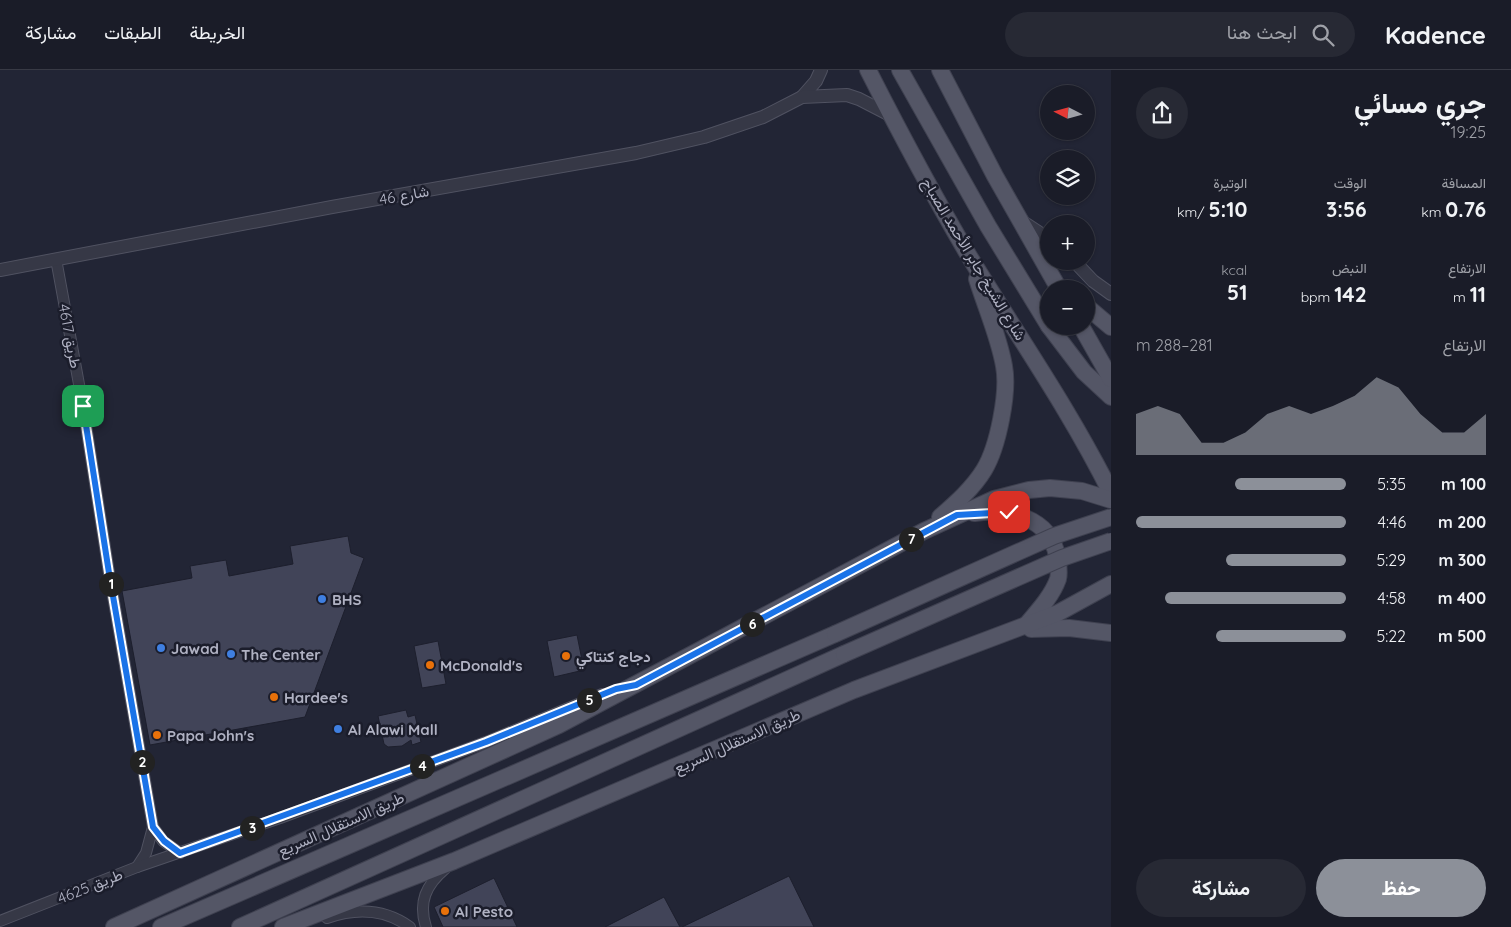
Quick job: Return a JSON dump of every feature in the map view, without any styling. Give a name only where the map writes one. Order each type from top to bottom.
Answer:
[{"type":"main road","name":"شارع الشيخ جابر الأحمد الصباح","points":[[868,70],[890,116],[969,256],[1087,445]]},
{"type":"main road","points":[[900,70],[988,226],[1040,311]]},
{"type":"main road","points":[[940,70],[1019,219],[1055,280]]},
{"type":"main road","points":[[924,531],[957,503],[985,469],[1000,427],[1006,391],[1004,366],[969,256]]},
{"type":"main road","points":[[1095,314],[1111,327]]},
{"type":"main road","points":[[1056,335],[1084,372],[1111,397]]},
{"type":"main road","points":[[1086,335],[1111,378]]},
{"type":"main road","points":[[1087,445],[1111,468]]},
{"type":"main road","points":[[1087,445],[1111,493]]},
{"type":"main road","name":"طريق الاستقلال السريع","points":[[114,927],[559,725],[924,531],[994,499],[1028,490],[1064,489],[1090,493],[1111,500]]},
{"type":"main road","points":[[957,515],[994,511],[1015,514],[1036,523],[1055,545],[1058,578],[1051,594],[1025,626]]},
{"type":"main road","points":[[161,927],[835,634],[1054,536],[1111,517]]},
{"type":"main road","points":[[240,927],[844,654],[1062,558],[1111,541]]},
{"type":"main road","name":"طريق الاستقلال السريع","points":[[283,927],[454,861],[854,690],[1081,603],[1111,584]]},
{"type":"main road","points":[[1009,632],[1046,628],[1111,632]]},
{"type":"street","name":"شارع 46","points":[[0,270],[332,207],[636,153],[713,134],[763,117],[802,97],[816,81],[821,70]]},
{"type":"street","points":[[859,70],[867,80],[877,87]]},
{"type":"street","name":"شارع 46","points":[[802,97],[834,94],[847,96],[859,99],[890,116]]},
{"type":"street","points":[[1019,219],[1040,233]]},
{"type":"street","name":"طريق 4617","points":[[56,259],[83,406],[109,573],[153,827],[146,853],[137,867]]},
{"type":"street","points":[[1083,270],[1111,294]]},
{"type":"street","name":"طريق 4625","points":[[0,922],[137,867],[476,745],[616,689],[636,685]]},
{"type":"street","points":[[153,827],[164,841],[180,853]]},
{"type":"street","points":[[426,927],[422,906],[427,888],[433,879],[454,861]]},
{"type":"street","points":[[302,927],[344,913],[366,911],[388,915],[410,927]]},
{"type":"building","name":"The Center","points":[[348,536],[351,553],[364,558],[305,717],[150,745],[122,591],[192,578],[190,566],[226,560],[229,576],[293,564],[290,546]]},
{"type":"building","name":"دجاج كنتاكي","points":[[577,635],[584,670],[554,677],[547,641]]},
{"type":"building","name":"McDonald's","points":[[438,641],[446,684],[422,688],[414,646]]},
{"type":"building","points":[[406,710],[408,717],[415,715],[421,742],[412,745],[411,740],[402,746],[388,747],[384,744],[378,716]]},
{"type":"building","points":[[789,876],[814,927],[682,927]]},
{"type":"building","points":[[494,878],[517,927],[443,927],[434,907]]},
{"type":"building","points":[[664,897],[680,927],[605,927]]},
{"type":"place","name":"BHS","points":[[322,599]]},
{"type":"place","name":"Jawad","points":[[161,648]]},
{"type":"place","name":"The Center","points":[[231,654]]},
{"type":"place","name":"دجاج كنتاكي","points":[[566,656]]},
{"type":"place","name":"McDonald's","points":[[430,665]]},
{"type":"place","name":"Hardee's","points":[[274,697]]},
{"type":"place","name":"Al Alawi Mall","points":[[338,729]]},
{"type":"place","name":"Papa John's","points":[[157,735]]},
{"type":"place","name":"Al Pesto","points":[[445,911]]},
{"type":"route","points":[[83,406],[109,573],[153,827],[170,847],[180,853],[486,742],[616,689],[636,685],[957,515],[994,511],[1009,512]]}]
